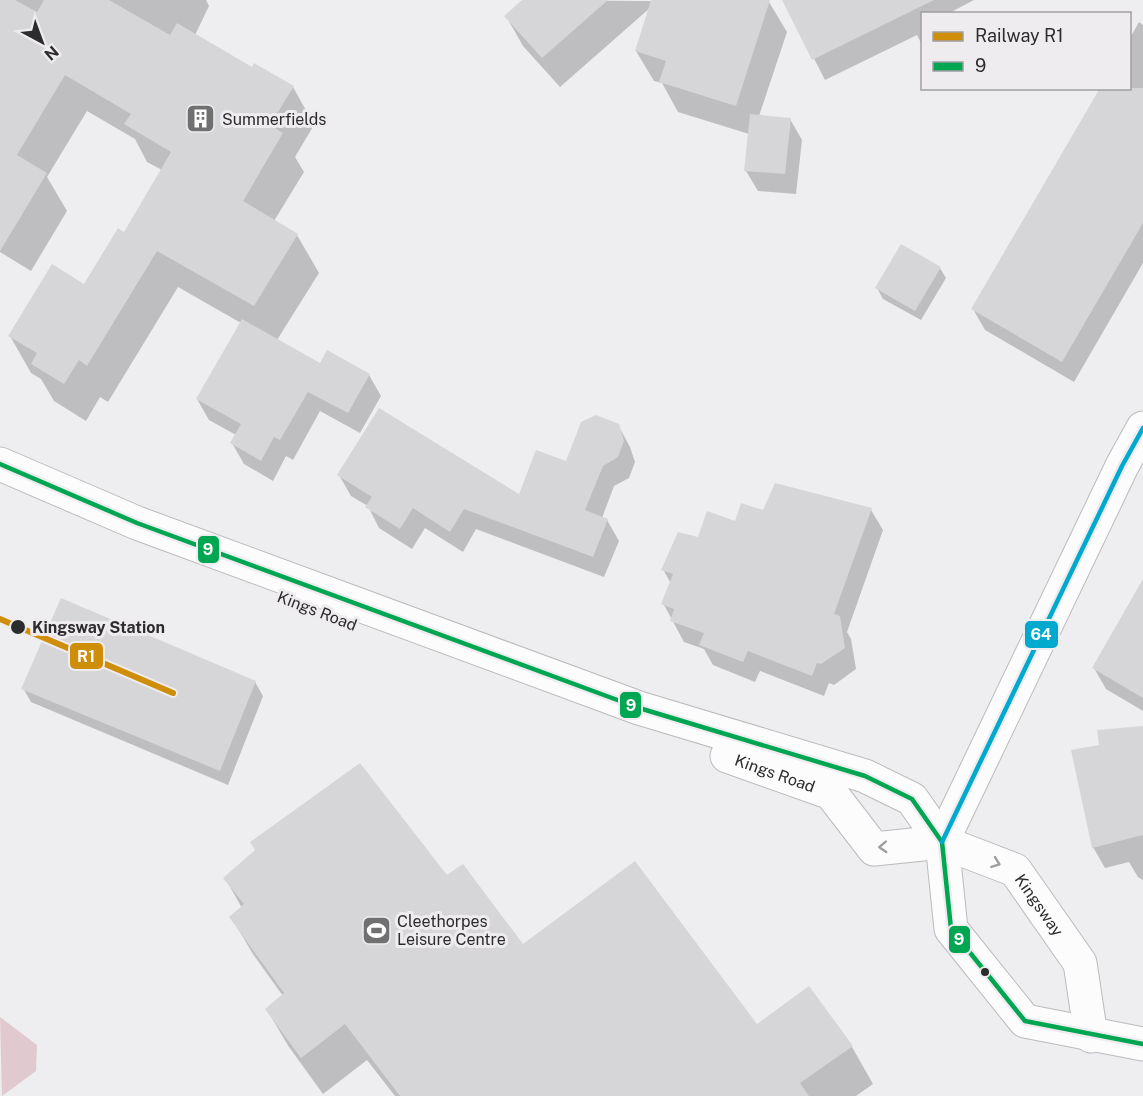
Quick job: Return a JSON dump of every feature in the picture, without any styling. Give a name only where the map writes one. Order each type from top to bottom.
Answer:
[{"type":"street","points":[[1143,428],[1122,466],[942,842],[951,928],[1025,1021],[1091,1036],[1143,1044]]},
{"type":"street","name":"Kings Road","points":[[0,464],[137,523],[639,708],[865,776],[912,799],[942,842],[874,849],[831,793],[333,617],[0,486]]},
{"type":"street","name":"Kingsway","points":[[942,842],[1015,870],[1080,963],[1091,1036]]},
{"type":"shaded area","points":[[0,1017],[37,1045],[36,1071],[2,1096]]},
{"type":"building","points":[[0,0],[15,0],[37,12],[44,0],[109,0],[170,35],[177,23],[252,67],[254,63],[294,86],[270,125],[283,133],[243,201],[298,234],[254,306],[157,251],[87,366],[79,360],[64,384],[31,364],[37,353],[8,336],[52,264],[84,284],[118,228],[124,232],[171,152],[124,124],[131,114],[65,75],[17,155],[47,173],[0,251]]},
{"type":"building","points":[[522,0],[608,0],[542,58],[504,16]]},
{"type":"building","points":[[651,0],[770,0],[736,106],[659,82],[666,61],[635,51]]},
{"type":"building","points":[[782,0],[934,0],[812,60]]},
{"type":"building","points":[[1143,88],[1143,223],[1062,362],[971,309],[1099,90]]},
{"type":"building","points":[[750,114],[791,118],[785,174],[744,171]]},
{"type":"building","points":[[901,244],[941,267],[915,311],[875,288]]},
{"type":"building","points":[[242,319],[320,363],[327,350],[370,374],[348,413],[308,392],[280,440],[274,437],[261,461],[230,443],[241,424],[196,399]]},
{"type":"building","points":[[379,408],[519,494],[536,450],[566,461],[581,422],[596,415],[619,424],[624,441],[618,457],[603,466],[585,510],[608,519],[593,557],[464,509],[450,532],[413,508],[400,529],[365,507],[372,497],[337,475]]},
{"type":"building","points":[[775,483],[872,508],[834,614],[840,616],[845,648],[821,664],[817,663],[812,676],[748,651],[743,662],[699,645],[704,633],[670,621],[674,609],[661,604],[673,574],[661,570],[678,532],[698,537],[707,511],[735,521],[741,503],[763,510]]},
{"type":"building","points":[[1143,579],[1143,698],[1092,668]]},
{"type":"building","points":[[61,598],[256,681],[220,771],[21,689]]},
{"type":"building","points":[[1143,726],[1143,835],[1092,848],[1071,750],[1099,745],[1097,730]]},
{"type":"building","name":"Cleethorpes Leisure Centre","points":[[360,763],[447,875],[463,864],[523,944],[635,861],[757,1024],[809,986],[853,1046],[800,1083],[809,1096],[400,1096],[345,1024],[301,1058],[265,1009],[284,993],[229,917],[244,904],[223,878],[255,850],[250,842]]},
{"type":"rail line","name":"R1","points":[[0,619],[173,693]]},
{"type":"transit line","name":"64","points":[[942,842],[1122,466],[1143,428]]},
{"type":"transit line","name":"9","points":[[0,464],[137,523],[639,708],[865,776],[912,799],[942,842],[951,929],[1025,1021],[1143,1044]]},
{"type":"place","name":"Summerfields","points":[[201,119]]},
{"type":"place","name":"Kingsway Station","points":[[18,627]]},
{"type":"place","name":"Cleethorpes Leisure Centre","points":[[376,930]]}]
